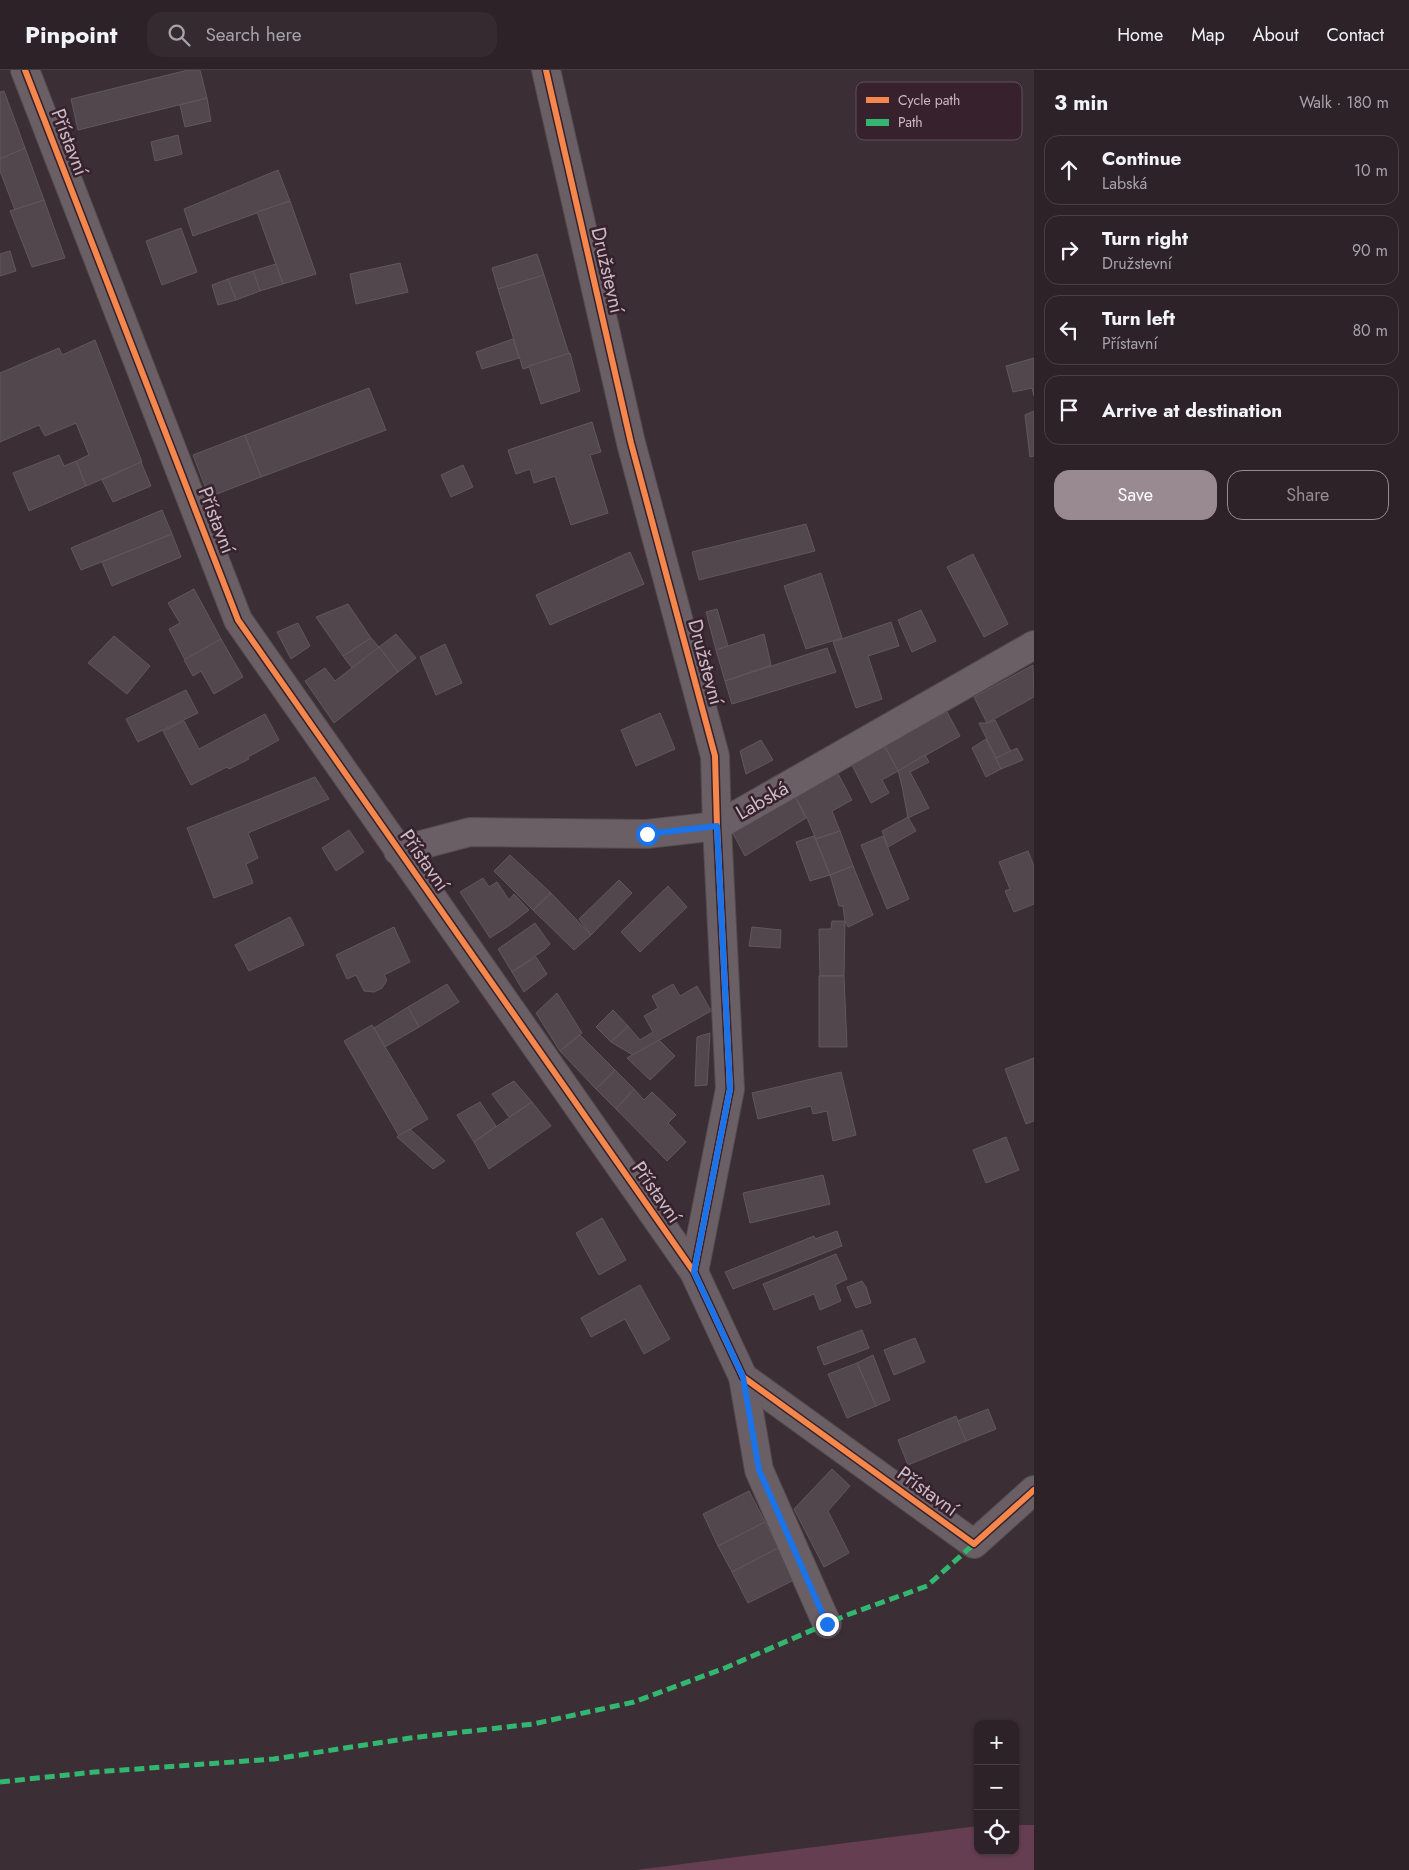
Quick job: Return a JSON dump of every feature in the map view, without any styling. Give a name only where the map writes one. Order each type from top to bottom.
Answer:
[{"type":"street","name":"Přístavní","points":[[25,70],[238,620],[694,1272],[743,1377],[759,1470],[827,1624]]},
{"type":"street","name":"Družstevní","points":[[546,70],[631,443],[715,756],[730,1089],[694,1272]]},
{"type":"street","name":"Labská","points":[[398,851],[470,832],[647,834],[717,826],[1034,644]]},
{"type":"street","name":"Přístavní","points":[[743,1377],[974,1544],[1034,1490]]},
{"type":"shaded area","points":[[1019,1825],[1034,1825],[1034,1870],[636,1870],[974,1827],[974,1855],[1019,1855]]},
{"type":"building","points":[[188,70],[200,70],[207,98],[78,130],[71,99]]},
{"type":"building","points":[[4,91],[25,148],[0,159],[0,92]]},
{"type":"building","points":[[207,98],[211,121],[185,127],[180,105]]},
{"type":"building","points":[[178,135],[182,154],[155,161],[151,142]]},
{"type":"building","points":[[25,148],[44,200],[15,210],[0,171],[0,159]]},
{"type":"building","points":[[278,170],[290,201],[193,236],[184,209]]},
{"type":"building","points":[[44,200],[65,258],[32,267],[10,211]]},
{"type":"building","points":[[290,201],[316,274],[283,284],[257,212]]},
{"type":"building","points":[[181,228],[197,272],[162,285],[146,241]]},
{"type":"building","points":[[10,251],[16,271],[0,276],[0,254]]},
{"type":"building","points":[[537,254],[544,275],[498,289],[492,268]]},
{"type":"building","points":[[400,263],[408,292],[356,304],[350,274]]},
{"type":"building","points":[[276,264],[283,284],[260,291],[253,271]]},
{"type":"building","points":[[253,271],[260,291],[236,300],[228,279]]},
{"type":"building","points":[[544,275],[569,354],[523,369],[498,289]]},
{"type":"building","points":[[228,279],[236,300],[218,305],[212,285]]},
{"type":"building","points":[[513,339],[519,358],[482,369],[476,352]]},
{"type":"building","points":[[95,340],[142,462],[86,486],[76,461],[89,455],[76,423],[45,436],[39,425],[0,442],[0,373],[59,348],[62,355]]},
{"type":"building","points":[[570,353],[580,391],[541,404],[529,366]]},
{"type":"building","points":[[1034,358],[1034,396],[1032,388],[1013,392],[1006,366]]},
{"type":"building","points":[[369,388],[386,430],[261,477],[245,435]]},
{"type":"building","points":[[1034,411],[1034,456],[1030,457],[1025,415]]},
{"type":"building","points":[[592,422],[601,452],[590,455],[608,513],[571,525],[555,476],[534,483],[530,469],[516,474],[508,450]]},
{"type":"building","points":[[245,435],[261,477],[209,497],[193,455]]},
{"type":"building","points":[[59,455],[64,466],[76,461],[86,486],[29,511],[13,473]]},
{"type":"building","points":[[141,462],[151,486],[113,502],[102,480]]},
{"type":"building","points":[[463,465],[473,487],[451,497],[441,475]]},
{"type":"building","points":[[162,510],[172,534],[81,570],[71,548]]},
{"type":"building","points":[[806,524],[815,551],[699,580],[692,552]]},
{"type":"building","points":[[172,534],[181,557],[112,586],[102,562]]},
{"type":"building","points":[[630,552],[644,584],[550,625],[536,595]]},
{"type":"building","points":[[973,554],[1008,624],[984,637],[947,567]]},
{"type":"building","points":[[821,573],[842,638],[806,649],[784,586]]},
{"type":"building","points":[[194,589],[221,639],[185,660],[169,629],[180,623],[168,603]]},
{"type":"building","points":[[348,604],[371,638],[343,656],[316,617]]},
{"type":"building","points":[[717,609],[728,646],[716,650],[706,612]]},
{"type":"building","points":[[921,610],[936,641],[912,652],[898,620]]},
{"type":"building","points":[[891,622],[899,646],[868,656],[882,699],[856,708],[833,642]]},
{"type":"building","points":[[298,623],[310,646],[291,659],[277,632]]},
{"type":"building","points":[[396,634],[416,658],[398,672],[379,647]]},
{"type":"building","points":[[764,634],[771,665],[725,681],[716,650]]},
{"type":"building","points":[[114,636],[150,666],[127,694],[88,663]]},
{"type":"building","points":[[371,638],[379,647],[352,668],[343,656]]},
{"type":"building","points":[[221,639],[243,677],[214,694],[201,671],[193,676],[184,660]]},
{"type":"building","points":[[445,644],[462,683],[436,695],[420,657]]},
{"type":"building","points":[[379,647],[398,672],[334,723],[305,681],[325,668],[335,681]]},
{"type":"building","points":[[827,648],[836,672],[732,704],[725,681]]},
{"type":"building","points":[[1033,665],[1034,697],[987,723],[974,697]]},
{"type":"building","points":[[186,690],[198,713],[138,742],[126,719]]},
{"type":"building","points":[[947,712],[960,736],[898,771],[884,745]]},
{"type":"building","points":[[660,713],[675,749],[636,766],[621,730]]},
{"type":"building","points":[[265,714],[279,740],[248,757],[249,759],[229,769],[227,767],[191,785],[163,731],[184,721],[199,749]]},
{"type":"building","points":[[995,720],[1011,752],[996,758],[979,723]]},
{"type":"building","points":[[986,739],[1001,769],[986,777],[972,748]]},
{"type":"building","points":[[761,740],[773,760],[746,774],[740,751]]},
{"type":"building","points":[[884,745],[898,771],[882,780],[889,793],[871,803],[851,763]]},
{"type":"building","points":[[1017,748],[1023,760],[1001,769],[996,758]]},
{"type":"building","points":[[925,755],[929,762],[910,772],[929,808],[908,818],[898,771]]},
{"type":"building","points":[[837,772],[852,800],[832,811],[840,831],[816,839],[794,795]]},
{"type":"building","points":[[315,777],[329,799],[248,833],[258,858],[246,864],[253,883],[214,898],[187,828]]},
{"type":"building","points":[[794,795],[806,818],[745,856],[730,828]]},
{"type":"building","points":[[908,817],[916,831],[888,847],[882,831]]},
{"type":"building","points":[[349,830],[364,852],[336,871],[322,848]]},
{"type":"building","points":[[840,831],[853,866],[830,875],[816,839]]},
{"type":"building","points":[[814,836],[830,875],[810,881],[796,842]]},
{"type":"building","points":[[883,836],[909,899],[887,909],[861,845]]},
{"type":"building","points":[[1028,851],[1034,866],[1034,904],[1014,912],[1005,891],[1010,889],[999,862]]},
{"type":"building","points":[[510,855],[551,893],[533,910],[494,871]]},
{"type":"building","points":[[853,866],[873,915],[848,927],[845,921],[843,906],[839,906],[830,875]]},
{"type":"building","points":[[483,878],[489,887],[497,882],[509,900],[514,894],[529,910],[490,938],[460,892]]},
{"type":"building","points":[[619,880],[632,893],[591,935],[579,919]]},
{"type":"building","points":[[668,886],[687,907],[640,952],[621,932]]},
{"type":"building","points":[[551,893],[591,935],[574,950],[533,910]]},
{"type":"building","points":[[290,917],[304,945],[249,971],[235,945]]},
{"type":"building","points":[[832,921],[845,921],[844,976],[820,976],[819,929],[831,929]]},
{"type":"building","points":[[535,923],[550,944],[512,972],[498,949]]},
{"type":"building","points":[[394,927],[410,962],[384,975],[387,980],[382,988],[374,992],[364,991],[356,975],[347,979],[336,955]]},
{"type":"building","points":[[752,927],[781,930],[780,948],[749,946]]},
{"type":"building","points":[[536,957],[547,974],[524,992],[512,972]]},
{"type":"building","points":[[819,976],[844,976],[847,1047],[819,1047]]},
{"type":"building","points":[[447,984],[459,1002],[419,1027],[408,1007]]},
{"type":"building","points":[[673,984],[680,996],[697,986],[711,1011],[633,1055],[611,1042],[628,1026],[640,1040],[653,1032],[644,1016],[658,1008],[652,996]]},
{"type":"building","points":[[557,993],[582,1033],[560,1051],[536,1013]]},
{"type":"building","points":[[408,1007],[419,1027],[385,1047],[374,1028]]},
{"type":"building","points":[[613,1010],[628,1026],[611,1042],[596,1027]]},
{"type":"building","points":[[372,1025],[428,1119],[399,1136],[344,1041]]},
{"type":"building","points":[[710,1033],[707,1085],[695,1086],[697,1037]]},
{"type":"building","points":[[580,1035],[615,1070],[596,1089],[560,1051]]},
{"type":"building","points":[[659,1040],[675,1056],[650,1080],[627,1058]]},
{"type":"building","points":[[1034,1058],[1034,1121],[1026,1124],[1005,1069]]},
{"type":"building","points":[[615,1070],[634,1089],[616,1109],[596,1089]]},
{"type":"building","points":[[841,1072],[856,1135],[833,1141],[827,1111],[813,1114],[811,1106],[758,1119],[752,1093]]},
{"type":"building","points":[[514,1081],[532,1102],[509,1117],[492,1094]]},
{"type":"building","points":[[634,1089],[644,1100],[652,1092],[676,1115],[668,1123],[686,1142],[667,1161],[616,1109]]},
{"type":"building","points":[[480,1102],[496,1126],[474,1142],[457,1115]]},
{"type":"building","points":[[532,1102],[551,1126],[489,1169],[474,1142]]},
{"type":"building","points":[[410,1129],[445,1161],[433,1169],[397,1137]]},
{"type":"building","points":[[1006,1137],[1019,1170],[986,1183],[973,1150]]},
{"type":"building","points":[[823,1175],[830,1204],[750,1223],[743,1193]]},
{"type":"building","points":[[602,1218],[626,1260],[599,1275],[576,1233]]},
{"type":"building","points":[[837,1231],[842,1246],[733,1289],[725,1272],[814,1236],[815,1239]]},
{"type":"building","points":[[836,1254],[847,1279],[835,1285],[841,1301],[820,1310],[814,1294],[774,1310],[763,1284]]},
{"type":"building","points":[[862,1281],[871,1303],[856,1308],[847,1287]]},
{"type":"building","points":[[640,1285],[670,1339],[644,1354],[625,1319],[591,1337],[581,1318]]},
{"type":"building","points":[[862,1330],[869,1348],[824,1365],[817,1347]]},
{"type":"building","points":[[915,1338],[925,1362],[894,1375],[884,1350]]},
{"type":"building","points":[[873,1355],[890,1400],[876,1406],[857,1363]]},
{"type":"building","points":[[857,1363],[876,1406],[847,1418],[828,1374]]},
{"type":"building","points":[[988,1409],[996,1429],[966,1441],[957,1421]]},
{"type":"building","points":[[956,1416],[966,1441],[908,1465],[898,1440]]},
{"type":"building","points":[[832,1469],[850,1486],[828,1511],[849,1553],[824,1567],[794,1509]]},
{"type":"building","points":[[749,1491],[765,1522],[718,1546],[703,1514]]},
{"type":"building","points":[[765,1522],[778,1548],[732,1572],[718,1546]]},
{"type":"building","points":[[778,1548],[794,1580],[748,1603],[732,1572]]},
{"type":"marked path","points":[[0,1782],[95,1772],[274,1759],[410,1738],[533,1724],[634,1702],[725,1668],[847,1615],[927,1586],[974,1544]]},
{"type":"cycle path","points":[[25,70],[238,620],[694,1272],[743,1377],[974,1544],[1034,1490]]},
{"type":"cycle path","points":[[546,70],[631,443],[715,756],[730,1089],[694,1272]]},
{"type":"route","points":[[647,834],[717,826],[730,1089],[694,1272],[743,1377],[759,1470],[827,1624]]}]
